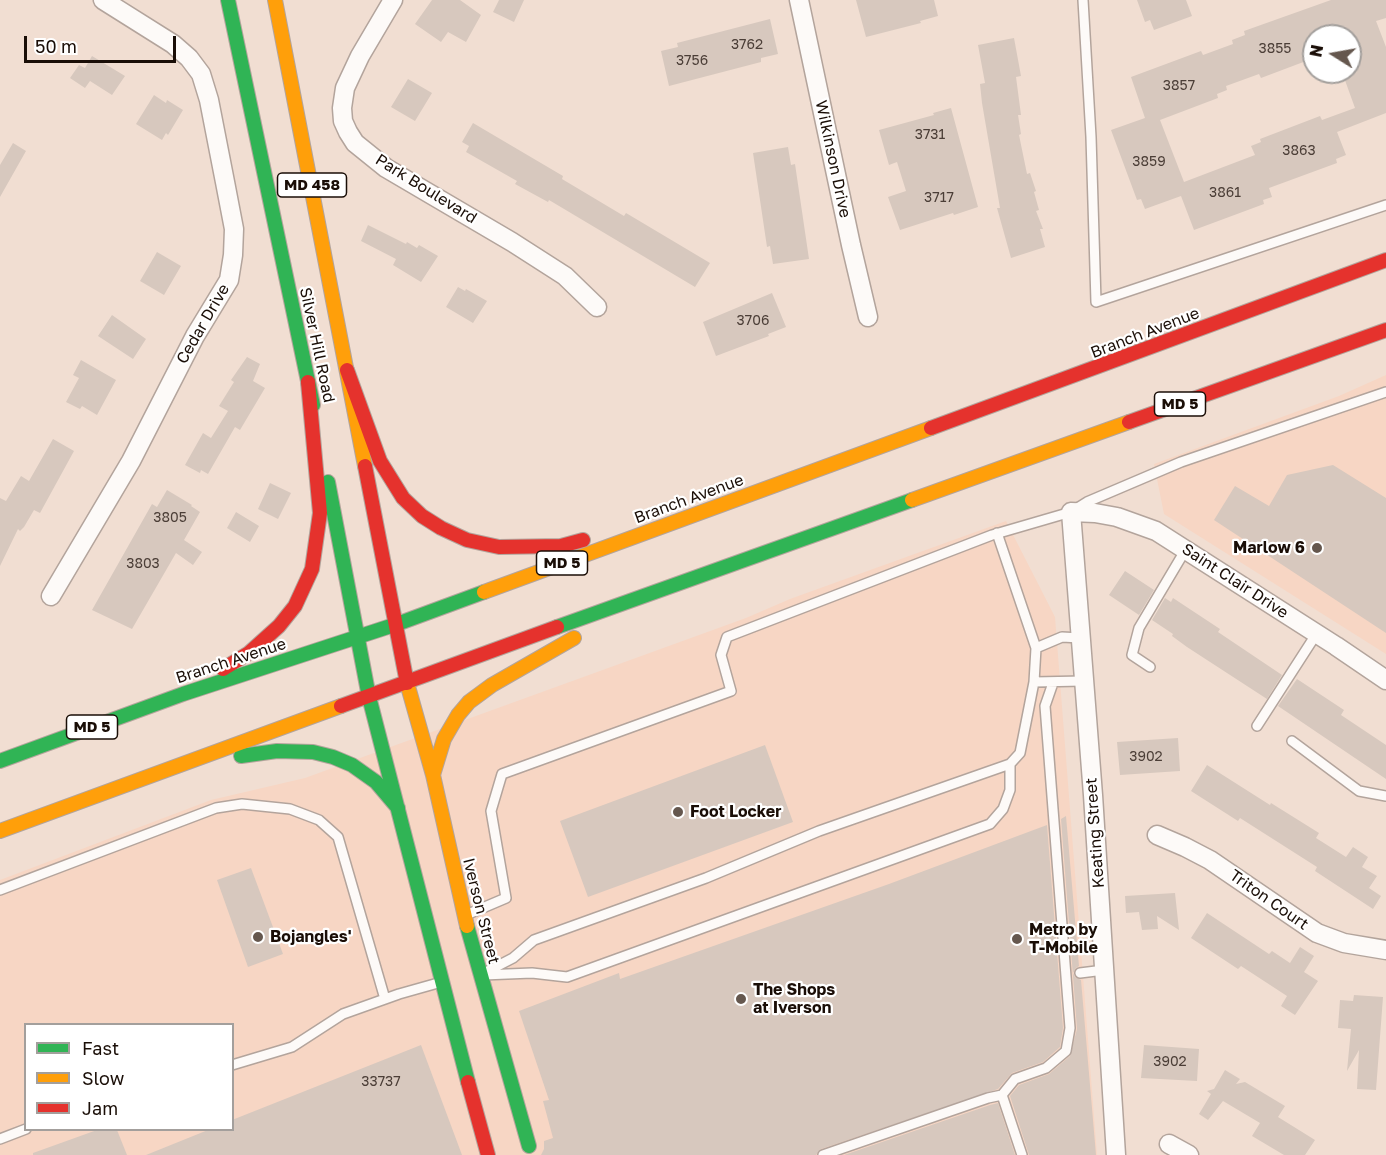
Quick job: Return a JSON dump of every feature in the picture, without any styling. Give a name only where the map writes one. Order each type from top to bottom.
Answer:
[{"type":"main road","name":"Silver Hill Road","points":[[228,0],[308,382],[369,697]]},
{"type":"main road","name":"Silver Hill Road","points":[[274,0],[407,683]]},
{"type":"main road","name":"Branch Avenue","points":[[0,761],[183,694],[397,624],[1098,368],[1386,260]]},
{"type":"main road","name":"MD 5","points":[[0,831],[672,585],[1386,330]]},
{"type":"main road","points":[[347,370],[380,461],[403,498],[422,516],[467,540],[499,547],[561,546],[727,502]]},
{"type":"main road","points":[[183,694],[249,653],[293,609],[303,591],[315,552],[320,513],[308,382]]},
{"type":"main road","points":[[433,775],[444,739],[458,715],[470,702],[492,685],[539,657],[672,585]]},
{"type":"main road","name":"Iverson Street","points":[[407,683],[433,775],[464,916],[529,1146]]},
{"type":"main road","points":[[369,697],[441,982],[488,1155]]},
{"type":"main road","points":[[186,763],[277,751],[313,752],[352,765],[376,782],[398,808]]},
{"type":"street","name":"Cedar Drive","points":[[51,597],[132,460],[195,336],[229,280],[233,255],[234,229],[209,100],[201,74],[189,58],[173,44],[103,0]]},
{"type":"street","name":"Park Boulevard","points":[[393,0],[360,56],[345,88],[343,121],[355,143],[386,168],[565,276],[597,307]]},
{"type":"street","name":"Wilkinson Drive","points":[[799,0],[868,317]]},
{"type":"street","name":"Saint Clair Drive","points":[[1071,512],[1095,513],[1141,524],[1186,549],[1386,680]]},
{"type":"street","name":"Keating Street","points":[[1071,512],[1093,795],[1116,1155]]},
{"type":"street","name":"Triton Court","points":[[1157,835],[1210,860],[1317,933],[1344,943],[1386,950]]},
{"type":"street","points":[[1169,1144],[1189,1155]]},
{"type":"lane","points":[[1083,0],[1096,302],[1386,205]]},
{"type":"lane","points":[[464,916],[506,898],[491,811],[502,774],[731,691],[721,655],[728,637],[997,533],[1071,512],[1087,502],[1181,462],[1386,392]]},
{"type":"lane","points":[[480,975],[513,958],[534,940],[706,878],[819,831],[1010,764],[1020,753],[1034,682],[1035,648],[997,533]]},
{"type":"lane","points":[[1150,667],[1132,655],[1139,628],[1186,549]]},
{"type":"lane","points":[[1257,726],[1317,633]]},
{"type":"lane","points":[[1035,648],[1062,638],[1080,638]]},
{"type":"lane","points":[[1034,682],[1083,681]]},
{"type":"lane","points":[[824,1155],[1002,1095],[1015,1079],[1046,1068],[1066,1051],[1070,1028],[1045,706],[1053,683]]},
{"type":"lane","points":[[1292,741],[1359,791],[1386,796]]},
{"type":"lane","points":[[480,975],[532,973],[567,977],[990,824],[1003,809],[1010,790],[1010,764]]},
{"type":"lane","points":[[0,890],[216,808],[242,804],[290,809],[319,820],[338,837],[385,999]]},
{"type":"lane","points":[[1080,973],[1104,970]]},
{"type":"lane","points":[[234,1064],[292,1047],[343,1014],[441,982]]},
{"type":"lane","points":[[1002,1095],[1022,1155]]},
{"type":"lane","points":[[0,1139],[24,1130]]},
{"type":"shaded area","points":[[1386,375],[1386,654],[1164,514],[1154,464],[1339,396]]},
{"type":"shaded area","points":[[1006,521],[1055,617],[1097,1155],[0,1155],[0,880],[211,800],[305,778],[746,618],[790,599]]},
{"type":"building","points":[[432,0],[460,0],[481,15],[466,42],[448,32],[441,42],[415,24]]},
{"type":"building","points":[[499,0],[524,0],[514,22],[493,12]]},
{"type":"building","points":[[856,0],[934,0],[938,16],[920,21],[921,23],[866,37]]},
{"type":"building","points":[[1137,0],[1186,0],[1192,16],[1154,30],[1150,20],[1145,22]]},
{"type":"building","points":[[1331,0],[1386,0],[1386,18],[1376,21],[1386,47],[1386,113],[1337,132],[1346,155],[1336,159],[1337,163],[1269,188],[1272,197],[1263,200],[1264,204],[1194,230],[1181,196],[1145,209],[1141,199],[1137,200],[1111,130],[1145,118],[1131,77],[1201,51],[1203,55],[1233,44],[1232,40],[1245,35],[1244,31]],"holes":[[[1302,24],[1362,24],[1362,84],[1346,84],[1355,108],[1322,120],[1320,116],[1260,139],[1261,142],[1251,146],[1255,155],[1184,182],[1160,120],[1218,98],[1217,94],[1227,90],[1226,86],[1259,74],[1261,78],[1302,63]]]},
{"type":"building","points":[[770,19],[778,54],[761,58],[761,62],[669,86],[661,51],[678,47],[677,43]]},
{"type":"building","points":[[1014,38],[1021,76],[1016,77],[1021,115],[1018,115],[1021,134],[1019,135],[1027,174],[1030,173],[1036,191],[1034,192],[1039,210],[1036,211],[1043,229],[1040,229],[1045,247],[1011,258],[997,208],[1000,208],[982,103],[980,84],[985,83],[978,45]]},
{"type":"building","points":[[92,56],[125,76],[112,95],[90,81],[85,88],[70,78],[79,65],[85,68]]},
{"type":"building","points":[[408,79],[432,93],[415,121],[391,107]]},
{"type":"building","points":[[154,95],[183,110],[168,135],[166,133],[162,140],[136,124]]},
{"type":"building","points":[[951,108],[978,207],[900,230],[888,197],[906,191],[897,162],[889,165],[879,130]]},
{"type":"building","points":[[473,123],[563,176],[562,179],[624,216],[626,213],[710,263],[695,287],[549,200],[548,202],[515,184],[517,181],[466,152],[469,146],[462,142]]},
{"type":"building","points":[[13,143],[26,151],[0,197],[0,165]]},
{"type":"building","points":[[788,147],[791,165],[795,164],[809,259],[773,264],[770,246],[767,247],[753,153]]},
{"type":"building","points":[[368,225],[406,244],[407,242],[417,248],[419,245],[438,256],[421,282],[393,265],[396,259],[361,241]]},
{"type":"building","points":[[157,252],[181,266],[164,295],[140,281]]},
{"type":"building","points":[[458,287],[487,301],[473,323],[446,307]]},
{"type":"building","points":[[772,293],[786,327],[768,334],[769,336],[716,356],[703,322]]},
{"type":"building","points":[[112,315],[146,339],[133,359],[98,336]]},
{"type":"building","points":[[247,357],[260,364],[253,381],[265,388],[240,430],[235,427],[208,474],[201,470],[200,473],[185,465],[203,433],[211,438],[228,411],[219,406],[234,382],[231,380]]},
{"type":"building","points":[[81,360],[116,380],[97,415],[82,406],[80,409],[66,402],[79,378],[73,375]]},
{"type":"building","points":[[53,439],[74,451],[40,513],[34,510],[24,527],[20,531],[18,529],[0,566],[0,498],[6,501],[21,476],[29,481]]},
{"type":"building","name":"Marlow 6","points":[[1333,465],[1386,498],[1386,633],[1214,520],[1235,486],[1269,506],[1287,475]]},
{"type":"building","points":[[270,483],[291,493],[278,519],[258,509]]},
{"type":"building","points":[[167,490],[200,512],[184,540],[202,552],[193,565],[176,553],[132,629],[92,610],[152,504],[157,507]]},
{"type":"building","points":[[236,512],[259,526],[250,542],[227,528]]},
{"type":"building","points":[[1125,571],[1154,590],[1139,615],[1109,595]]},
{"type":"building","points":[[1165,598],[1171,602],[1173,598],[1220,629],[1218,632],[1282,675],[1267,699],[1187,647],[1152,620]]},
{"type":"building","points":[[1297,679],[1344,710],[1341,715],[1386,745],[1386,779],[1278,706]]},
{"type":"building","points":[[1178,738],[1180,771],[1120,775],[1117,742]]},
{"type":"building","points":[[765,745],[793,822],[588,897],[560,821]]},
{"type":"building","points":[[1207,765],[1319,833],[1316,838],[1346,857],[1353,847],[1368,857],[1362,867],[1377,876],[1369,888],[1381,896],[1373,909],[1315,871],[1317,867],[1240,818],[1238,821],[1191,791]]},
{"type":"building","points":[[1066,816],[1079,966],[1073,973],[1081,980],[1096,1155],[1029,1155],[1010,1096],[1019,1085],[1049,1074],[1070,1056],[1077,1029],[1061,819]]},
{"type":"building","name":"The Shops at Iverson","points":[[1047,825],[1063,1028],[1060,1047],[1043,1062],[1012,1073],[998,1089],[821,1149],[816,1155],[541,1155],[544,1141],[553,1138],[543,1101],[549,1100],[519,1011],[619,973],[620,979],[889,884]]},
{"type":"building","points":[[251,868],[283,954],[248,967],[217,880]]},
{"type":"building","points":[[1175,893],[1179,930],[1157,916],[1158,929],[1142,930],[1139,912],[1126,913],[1125,896]]},
{"type":"building","points":[[1207,913],[1269,954],[1272,951],[1290,963],[1300,947],[1314,956],[1304,972],[1318,981],[1295,1015],[1281,1006],[1287,996],[1241,966],[1238,969],[1191,938]]},
{"type":"building","points":[[1354,995],[1383,997],[1376,1090],[1357,1089],[1359,1050],[1347,1071],[1351,1029],[1338,1028],[1340,1000],[1353,1001]]},
{"type":"building","points":[[421,1045],[462,1155],[146,1155],[206,1131],[234,1131],[234,1119]]},
{"type":"building","points":[[1144,1045],[1199,1049],[1197,1081],[1141,1078]]},
{"type":"building","points":[[1225,1070],[1240,1079],[1236,1084],[1245,1082],[1285,1106],[1278,1117],[1315,1140],[1305,1155],[1284,1155],[1252,1136],[1260,1123],[1223,1101],[1208,1120],[1199,1114],[1211,1094],[1207,1091],[1214,1089]]},
{"type":"building","points":[[998,1103],[1015,1155],[844,1155],[990,1105]]},
{"type":"building","points":[[94,1131],[117,1131],[127,1155],[33,1155],[33,1153]]},
{"type":"traffic: fast","points":[[228,0],[313,405]]},
{"type":"traffic: fast","points":[[328,482],[369,697]]},
{"type":"traffic: fast","points":[[557,627],[912,500]]},
{"type":"traffic: fast","points":[[0,761],[183,694],[397,624],[484,592]]},
{"type":"traffic: fast","points":[[369,697],[468,1082]]},
{"type":"traffic: fast","points":[[241,756],[277,751],[313,752],[333,757],[352,765],[376,782],[398,808]]},
{"type":"traffic: fast","points":[[467,926],[529,1146]]},
{"type":"traffic: slow","points":[[275,0],[365,466]]},
{"type":"traffic: slow","points":[[912,500],[1129,422]]},
{"type":"traffic: slow","points":[[484,592],[931,428]]},
{"type":"traffic: slow","points":[[433,775],[444,739],[458,715],[469,702],[492,685],[574,638]]},
{"type":"traffic: slow","points":[[407,683],[433,775],[467,926]]},
{"type":"traffic: slow","points":[[0,831],[341,706]]},
{"type":"traffic: jam","points":[[931,428],[1386,260]]},
{"type":"traffic: jam","points":[[1129,422],[1386,330]]},
{"type":"traffic: jam","points":[[347,370],[380,461],[403,498],[422,516],[467,540],[499,547],[561,546],[583,540]]},
{"type":"traffic: jam","points":[[223,669],[249,653],[279,626],[295,606],[312,569],[320,513],[308,382]]},
{"type":"traffic: jam","points":[[365,466],[407,683]]},
{"type":"traffic: jam","points":[[341,706],[557,627]]},
{"type":"traffic: jam","points":[[468,1082],[488,1155]]},
{"type":"place","name":"Marlow 6","points":[[1317,548]]},
{"type":"place","name":"Foot Locker","points":[[678,812]]},
{"type":"place","name":"Bojangles'","points":[[258,937]]},
{"type":"place","name":"Metro by T-Mobile","points":[[1017,939]]},
{"type":"place","name":"The Shops at Iverson","points":[[741,999]]}]
